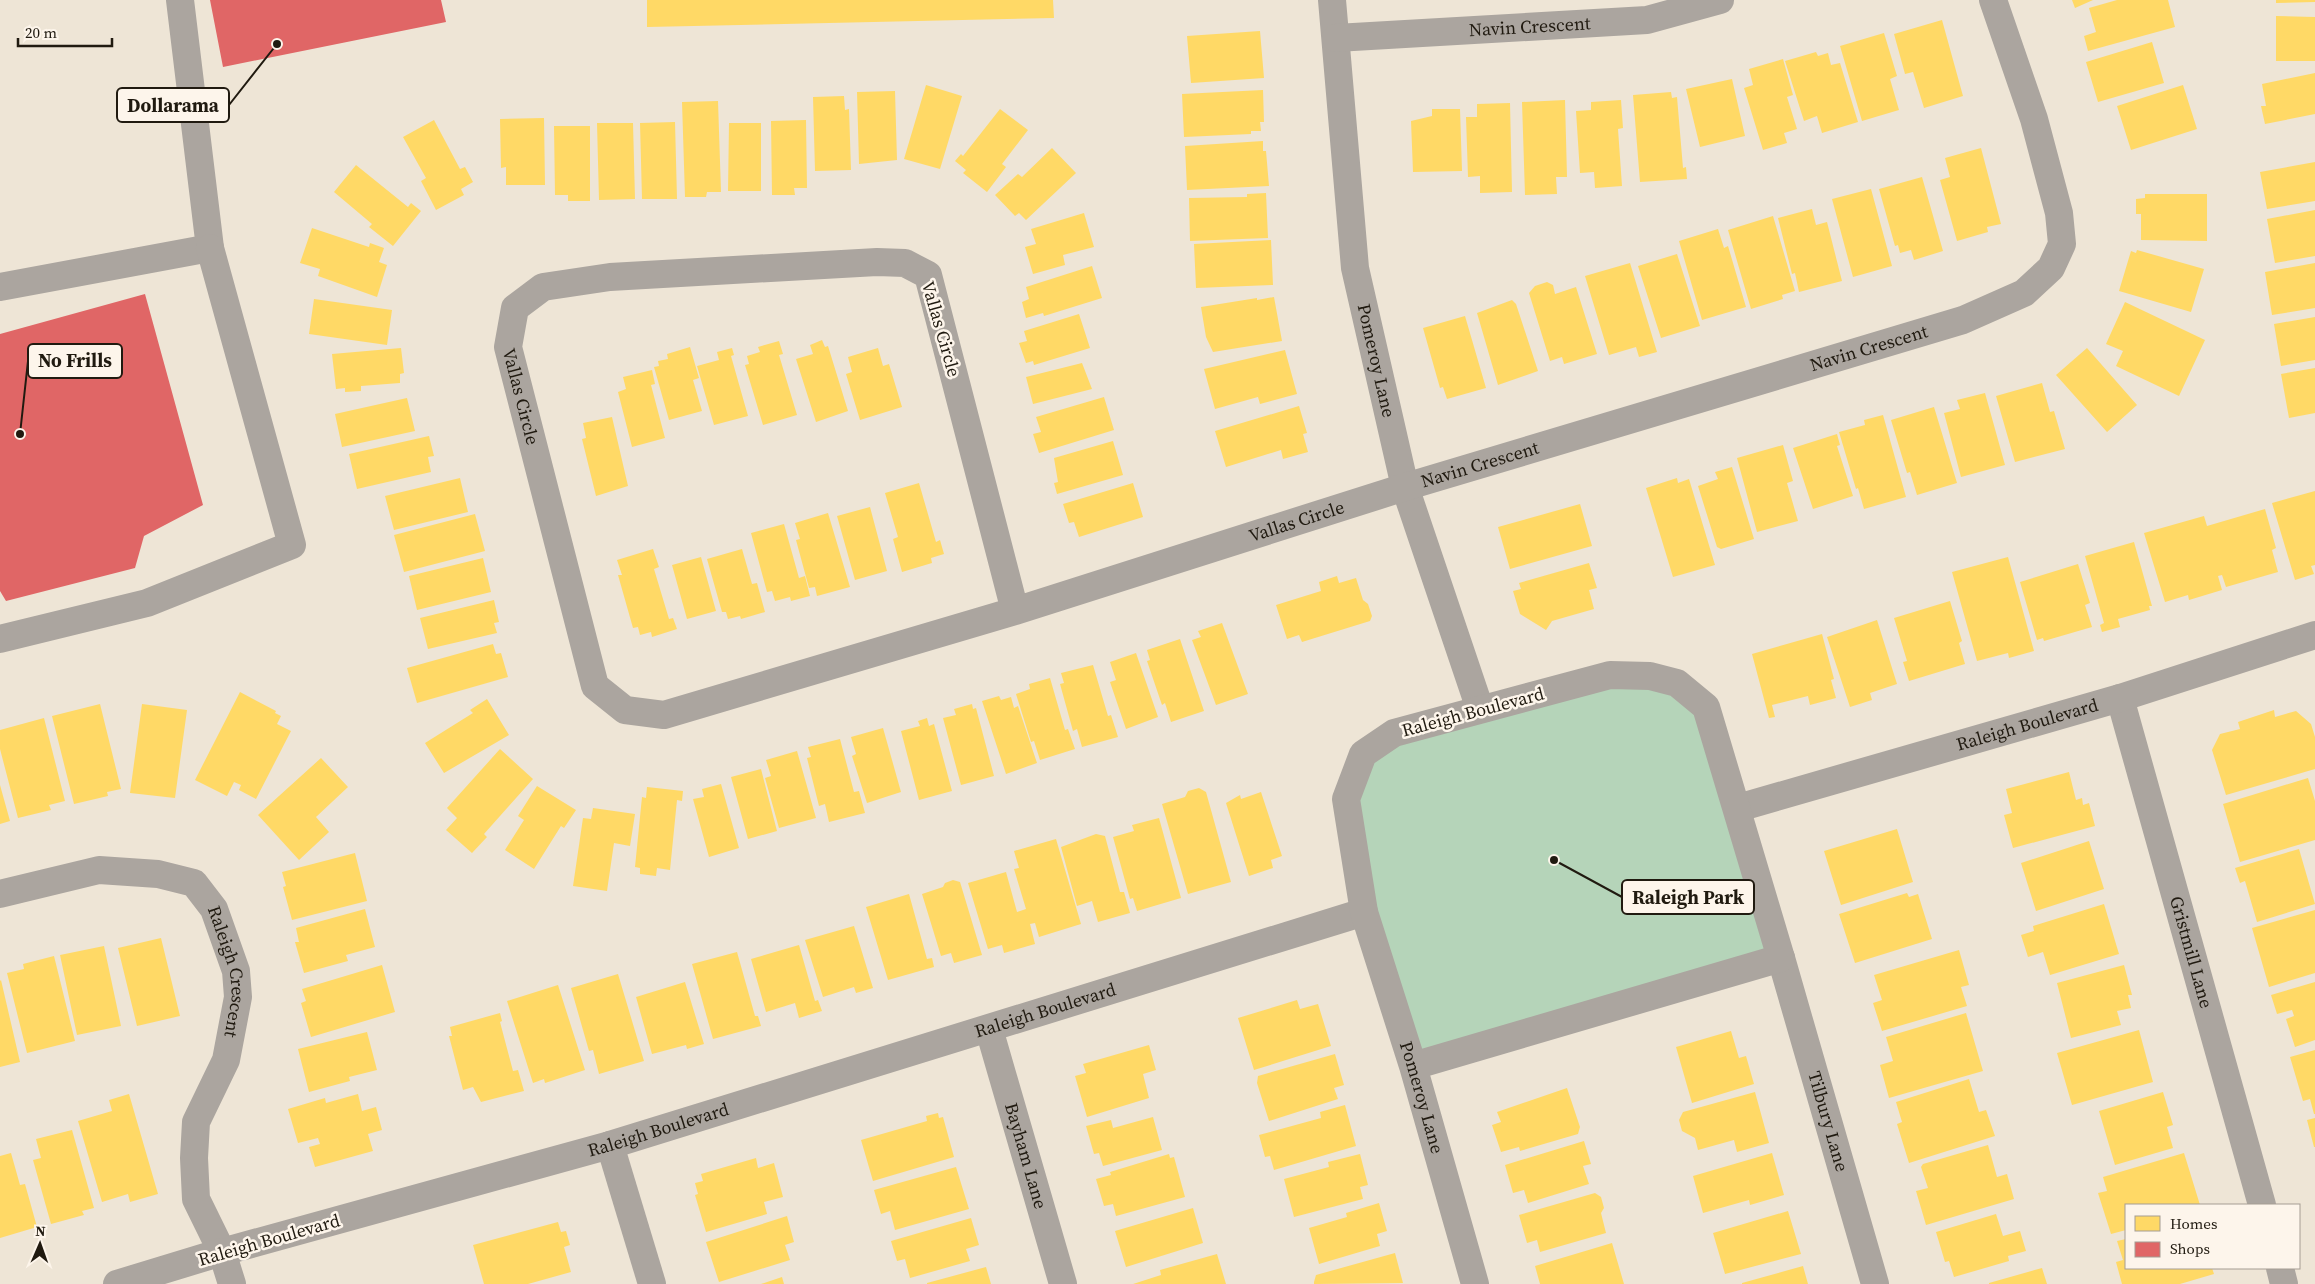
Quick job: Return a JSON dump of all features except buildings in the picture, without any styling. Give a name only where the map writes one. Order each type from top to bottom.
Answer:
[{"type":"street","points":[[0,639],[147,603],[292,545],[210,248],[180,0]]},
{"type":"street","name":"Pomeroy Lane","points":[[1332,0],[1355,268],[1405,486],[1480,709]]},
{"type":"street","name":"Navin Crescent","points":[[1336,38],[1647,20],[1720,0]]},
{"type":"street","name":"Navin Crescent","points":[[1405,486],[1963,320],[2024,293],[2051,268],[2062,244],[2059,213],[2034,119],[1993,0]]},
{"type":"street","points":[[0,287],[210,248]]},
{"type":"street","name":"Vallas Circle","points":[[1016,611],[928,275],[905,263],[877,262],[610,277],[543,287],[515,308],[508,347],[595,686],[625,710],[664,715],[1016,611],[1405,486]]},
{"type":"street","name":"Raleigh Boulevard","points":[[1738,808],[2120,698],[2315,636]]},
{"type":"street","name":"Raleigh Boulevard","points":[[117,1284],[222,1252],[610,1145],[1364,912],[1346,799],[1363,754],[1394,733],[1610,675],[1650,676],[1676,683],[1706,707],[1738,808],[1781,958]]},
{"type":"street","name":"Gristmill Lane","points":[[2120,698],[2262,1204]]},
{"type":"street","name":"Raleigh Crescent","points":[[0,894],[99,870],[109,870],[158,874],[194,882],[214,909],[236,971],[238,997],[226,1060],[196,1122],[194,1158],[196,1199],[222,1252],[232,1284]]},
{"type":"street","name":"Pomeroy Lane","points":[[1364,912],[1413,1066],[1474,1284]]},
{"type":"street","points":[[1413,1066],[1781,958]]},
{"type":"street","name":"Tilbury Lane","points":[[1781,958],[1875,1284]]},
{"type":"street","name":"Bayham Lane","points":[[989,1029],[1062,1284]]},
{"type":"street","points":[[610,1145],[652,1284]]},
{"type":"street","points":[[2280,1269],[2284,1284]]},
{"type":"green space","points":[[1610,675],[1706,707],[1781,958],[1413,1066],[1346,799],[1363,754]]},
{"type":"place","name":"Dollarama","points":[[277,44]]},
{"type":"place","name":"No Frills","points":[[20,434]]},
{"type":"place","name":"Raleigh Park","points":[[1554,860]]}]
